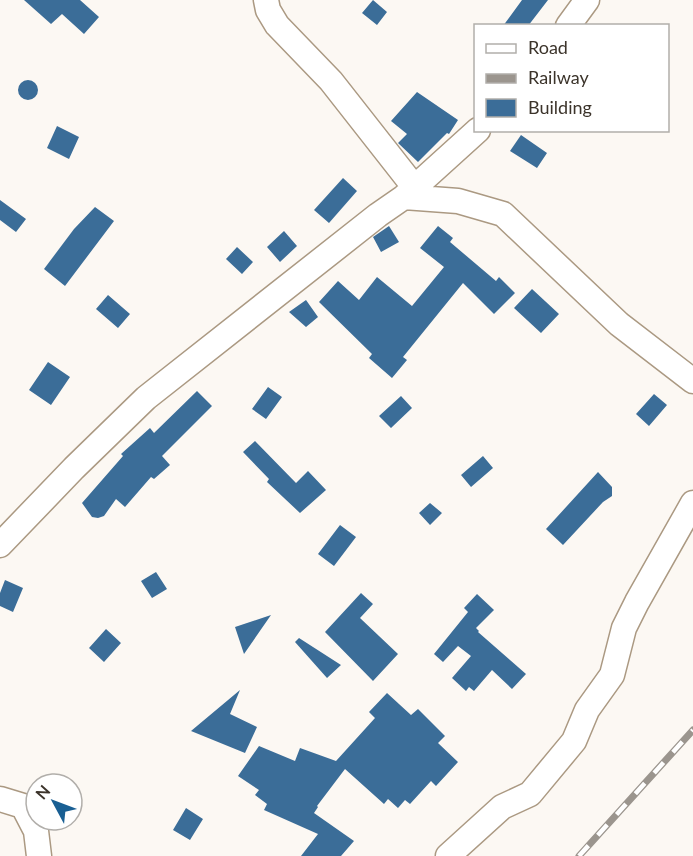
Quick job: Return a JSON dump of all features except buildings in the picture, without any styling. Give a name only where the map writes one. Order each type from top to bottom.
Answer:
[{"type":"street","points":[[266,0],[268,10],[277,25],[332,81],[409,192],[458,201],[503,214],[620,324],[693,381]]},
{"type":"street","points":[[569,24],[587,0]]},
{"type":"street","points":[[0,545],[146,398],[409,192],[476,132]]},
{"type":"street","points":[[448,856],[502,807],[530,794],[574,741],[587,710],[612,675],[624,628],[637,602],[693,503]]},
{"type":"street","points":[[0,799],[23,806],[36,831],[39,856]]},
{"type":"railway","points":[[579,856],[693,730]]}]
